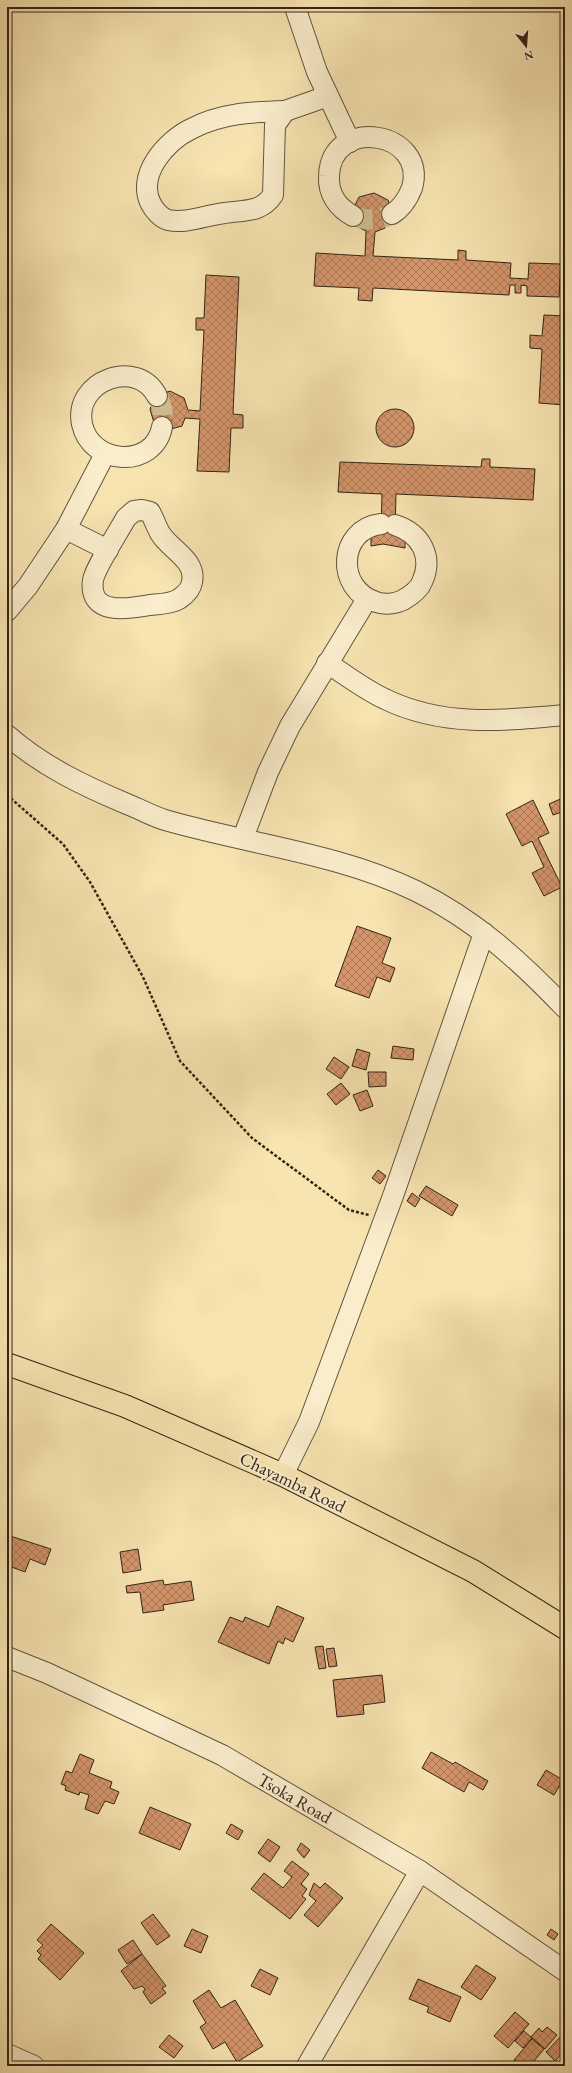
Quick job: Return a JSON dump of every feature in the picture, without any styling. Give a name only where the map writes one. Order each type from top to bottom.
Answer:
[{"type":"main road","name":"Chayamba Road","points":[[7,1364],[125,1406],[283,1475],[473,1571],[565,1628]]},
{"type":"street","points":[[295,7],[317,72],[350,142]]},
{"type":"street","points":[[285,111],[275,125],[273,195],[267,204],[258,209],[215,214],[186,221],[167,219],[154,210],[147,197],[146,183],[152,168],[170,143],[190,129],[218,118],[241,113],[285,111],[328,96]]},
{"type":"street","points":[[353,216],[339,205],[333,197],[329,176],[335,156],[350,142],[370,136],[381,137],[391,141],[406,155],[413,174],[412,185],[404,204],[392,214]]},
{"type":"street","points":[[157,396],[146,383],[134,377],[120,376],[107,378],[95,386],[87,396],[82,409],[82,422],[86,435],[93,446],[105,454],[118,457],[131,457],[144,452],[154,443],[162,427]]},
{"type":"street","points":[[7,611],[28,586],[66,529],[105,454]]},
{"type":"street","points":[[142,510],[150,512],[161,534],[184,558],[191,570],[192,582],[188,592],[179,599],[169,603],[123,609],[110,608],[99,602],[93,592],[93,579],[108,550],[126,518],[134,511],[142,510]]},
{"type":"street","points":[[388,524],[406,528],[418,538],[425,552],[427,568],[422,583],[412,595],[398,602],[382,604],[367,599],[355,589],[348,575],[346,559],[351,544],[361,532],[376,525],[388,524]]},
{"type":"street","points":[[66,529],[108,550]]},
{"type":"street","points":[[243,838],[268,772],[290,726],[367,599]]},
{"type":"street","points":[[328,663],[383,699],[414,712],[466,721],[502,721],[565,715]]},
{"type":"street","points":[[7,734],[60,773],[111,797],[164,819],[308,854],[368,873],[401,886],[456,913],[515,958],[565,1008]]},
{"type":"street","points":[[283,1475],[309,1422],[384,1220],[484,933]]},
{"type":"street","name":"Tsoka Road","points":[[7,1657],[47,1673],[222,1755],[420,1871],[565,1971]]},
{"type":"street","points":[[307,2066],[420,1871]]},
{"type":"street","points":[[7,2054],[34,2066]]},
{"type":"path","points":[[7,796],[63,844],[90,882],[143,977],[180,1061],[252,1138],[349,1210],[384,1220]]},
{"type":"building","points":[[374,193],[388,200],[392,214],[385,228],[375,232],[373,256],[458,260],[458,250],[466,251],[466,260],[511,263],[510,278],[528,279],[529,263],[561,264],[559,297],[527,296],[527,286],[521,285],[521,293],[515,293],[515,285],[510,285],[509,295],[373,288],[372,301],[358,300],[359,288],[314,286],[316,253],[365,256],[366,231],[356,226],[352,211],[359,197]]},
{"type":"building","points":[[206,275],[239,277],[233,414],[243,415],[243,428],[231,428],[229,472],[197,471],[200,419],[185,418],[182,426],[167,430],[154,423],[150,409],[156,396],[170,391],[184,398],[188,410],[200,411],[204,330],[196,330],[196,318],[204,318]]},
{"type":"building","points":[[544,315],[565,316],[565,405],[539,403],[542,349],[530,348],[530,335],[542,336]]},
{"type":"building","points":[[395,409],[408,415],[414,428],[408,441],[395,447],[382,441],[376,428],[382,415]]},
{"type":"building","points":[[482,459],[490,459],[490,467],[535,469],[533,500],[396,494],[395,533],[405,535],[405,548],[383,544],[371,546],[371,534],[381,532],[382,494],[338,492],[340,462],[481,467]]},
{"type":"building","points":[[565,797],[565,811],[553,815],[549,804]]},
{"type":"building","points":[[533,800],[549,833],[538,838],[562,887],[544,896],[532,873],[544,867],[532,841],[522,846],[506,814]]},
{"type":"building","points":[[357,926],[391,938],[382,963],[395,968],[390,982],[377,977],[369,998],[335,986]]},
{"type":"building","points":[[393,1046],[414,1049],[413,1060],[391,1058]]},
{"type":"building","points":[[357,1049],[370,1053],[366,1070],[352,1066]]},
{"type":"building","points":[[334,1057],[349,1067],[341,1079],[326,1069]]},
{"type":"building","points":[[368,1072],[386,1072],[386,1086],[369,1087]]},
{"type":"building","points":[[341,1083],[350,1094],[336,1105],[327,1094]]},
{"type":"building","points":[[367,1090],[373,1106],[360,1111],[353,1095]]},
{"type":"building","points":[[378,1170],[386,1176],[380,1184],[372,1178]]},
{"type":"building","points":[[426,1186],[458,1205],[452,1216],[419,1196]]},
{"type":"building","points":[[412,1193],[420,1199],[415,1207],[407,1201]]},
{"type":"building","points":[[7,1535],[51,1549],[45,1565],[30,1559],[25,1572],[9,1566],[11,1560],[7,1559]]},
{"type":"building","points":[[138,1549],[141,1570],[123,1573],[120,1552]]},
{"type":"building","points":[[163,1580],[164,1585],[191,1581],[194,1600],[163,1605],[164,1610],[143,1613],[140,1592],[127,1593],[126,1586]]},
{"type":"building","points":[[277,1606],[304,1618],[293,1642],[285,1638],[283,1644],[278,1641],[269,1664],[218,1642],[230,1617],[243,1622],[245,1617],[269,1627]]},
{"type":"building","points":[[323,1646],[326,1668],[319,1669],[315,1647]]},
{"type":"building","points":[[334,1648],[337,1666],[329,1667],[326,1649]]},
{"type":"building","points":[[382,1675],[385,1702],[363,1705],[364,1714],[337,1717],[333,1680]]},
{"type":"building","points":[[431,1752],[453,1764],[455,1762],[488,1781],[483,1790],[469,1782],[464,1792],[422,1768]]},
{"type":"building","points":[[80,1754],[94,1760],[89,1773],[112,1782],[110,1788],[119,1792],[114,1804],[105,1801],[98,1814],[85,1809],[89,1795],[80,1792],[79,1795],[65,1790],[66,1786],[61,1784],[66,1771],[72,1773]]},
{"type":"building","points":[[546,1770],[563,1780],[554,1795],[537,1785]]},
{"type":"building","points":[[150,1807],[191,1824],[180,1850],[139,1833]]},
{"type":"building","points":[[231,1824],[243,1831],[238,1840],[226,1833]]},
{"type":"building","points":[[268,1839],[280,1847],[270,1862],[258,1853]]},
{"type":"building","points":[[301,1843],[310,1850],[304,1858],[297,1850]]},
{"type":"building","points":[[292,1861],[309,1874],[301,1884],[307,1889],[302,1896],[306,1899],[290,1919],[251,1889],[264,1873],[283,1888],[292,1877],[284,1871]]},
{"type":"building","points":[[314,1883],[320,1888],[325,1883],[343,1898],[318,1927],[304,1915],[316,1901],[309,1895]]},
{"type":"building","points":[[153,1914],[170,1936],[157,1945],[141,1923]]},
{"type":"building","points":[[51,1924],[84,1953],[60,1980],[38,1959],[41,1955],[37,1951],[43,1945],[37,1940]]},
{"type":"building","points":[[192,1929],[208,1936],[201,1953],[184,1946]]},
{"type":"building","points":[[551,1929],[558,1934],[554,1940],[547,1935]]},
{"type":"building","points":[[133,1940],[142,1954],[127,1964],[118,1950]]},
{"type":"building","points":[[142,1954],[166,1986],[162,1988],[166,1993],[151,2004],[143,1992],[145,1989],[142,1986],[134,1989],[121,1971]]},
{"type":"building","points":[[476,1965],[496,1978],[481,2000],[461,1987]]},
{"type":"building","points":[[260,1969],[278,1978],[270,1995],[251,1986]]},
{"type":"building","points":[[418,1979],[461,1997],[450,2022],[427,2012],[429,2007],[409,1999]]},
{"type":"building","points":[[209,1990],[221,2008],[235,2000],[263,2046],[237,2062],[225,2042],[213,2049],[200,2027],[206,2023],[193,2001]]},
{"type":"building","points":[[515,2012],[529,2024],[508,2048],[494,2036]]},
{"type":"building","points":[[547,2027],[557,2035],[545,2049],[531,2037],[539,2028],[542,2032]]},
{"type":"building","points":[[524,2031],[532,2038],[523,2048],[515,2041]]},
{"type":"building","points":[[169,2035],[183,2046],[174,2058],[159,2047]]},
{"type":"building","points":[[561,2036],[565,2040],[565,2050],[555,2061],[546,2052]]},
{"type":"building","points":[[532,2039],[544,2049],[530,2066],[521,2066],[514,2060]]},
{"type":"tunnel","points":[[353,216],[373,220],[392,214]]},
{"type":"tunnel","points":[[157,396],[161,403],[163,418],[162,427]]}]
